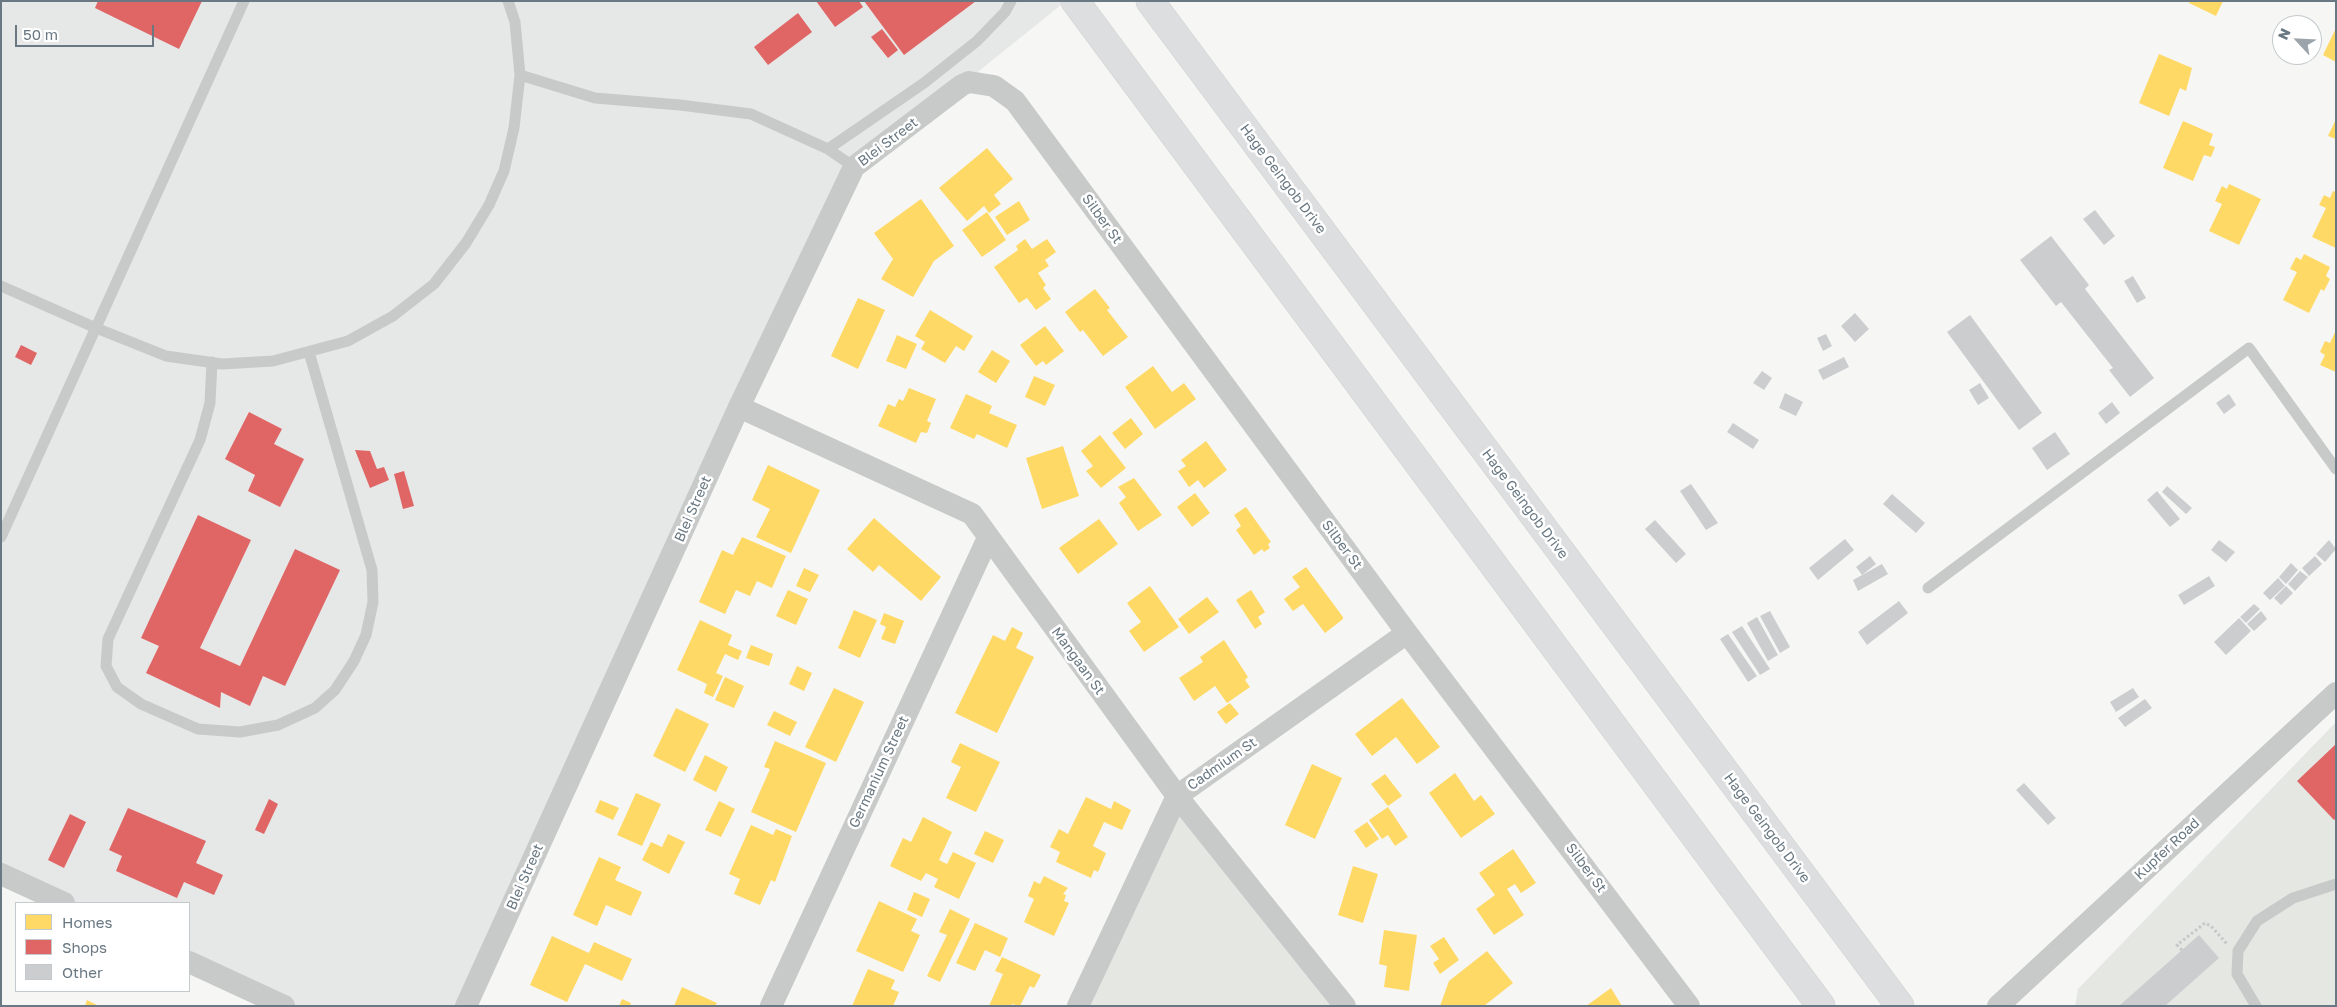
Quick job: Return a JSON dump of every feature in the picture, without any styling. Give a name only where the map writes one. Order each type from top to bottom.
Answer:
[{"type":"highway","points":[[1075,1],[1822,1006]]},
{"type":"highway","name":"Hage Geingob Drive","points":[[1150,1],[1900,1006]]},
{"type":"street","name":"Blei Street","points":[[466,1006],[739,407],[854,168],[962,85],[980,82],[994,86]]},
{"type":"street","name":"Silber St","points":[[994,86],[1015,101],[1407,633],[1689,1006]]},
{"type":"street","name":"Mangaan St","points":[[739,407],[966,511],[976,519],[1177,796],[1345,1006]]},
{"type":"street","name":"Germanium Street","points":[[771,1006],[988,538]]},
{"type":"street","name":"Cadmium St","points":[[1078,1006],[1177,796],[1407,633]]},
{"type":"street","name":"Kupfer Road","points":[[1998,1006],[2336,693]]},
{"type":"street","points":[[1,874],[62,902]]},
{"type":"street","points":[[190,962],[284,1006]]},
{"type":"lane","points":[[1,537],[244,1]]},
{"type":"lane","points":[[1,286],[96,328],[166,356],[212,362],[273,361],[309,352],[348,341],[393,316],[434,284],[466,243],[489,205],[504,171],[514,128],[520,75],[515,22],[508,1]]},
{"type":"lane","points":[[828,149],[924,83],[976,41],[1005,12],[1011,1]]},
{"type":"lane","points":[[520,75],[595,98],[680,105],[751,114],[828,149],[854,168]]},
{"type":"lane","points":[[1928,588],[2249,348],[2336,468]]},
{"type":"lane","points":[[212,362],[210,402],[200,440],[108,640],[106,666],[118,687],[141,704],[198,729],[240,732],[278,725],[315,708],[335,690],[354,661],[366,635],[373,602],[372,570],[309,352]]},
{"type":"lane","points":[[2256,1006],[2237,974],[2238,951],[2257,921],[2292,898],[2336,884]]},
{"type":"path","points":[[2182,950],[2177,944],[2205,923],[2238,951]]},
{"type":"shaded area","points":[[1,1],[1066,1],[847,177],[466,1006],[284,1006],[190,962],[190,902],[62,902],[1,874]]},
{"type":"shaded area","points":[[2336,722],[2336,1006],[2075,1006],[2078,989]]},
{"type":"shaded area","points":[[1177,796],[1345,1006],[1078,1006]]},
{"type":"building: Homes","points":[[2190,1],[2223,1],[2216,16],[2189,3]]},
{"type":"building: Homes","points":[[2336,28],[2336,62],[2323,55]]},
{"type":"building: Homes","points":[[2159,54],[2192,68],[2186,91],[2180,88],[2169,116],[2139,103]]},
{"type":"building: Homes","points":[[2336,119],[2336,139],[2328,136]]},
{"type":"building: Homes","points":[[2183,121],[2213,134],[2209,145],[2215,147],[2211,157],[2204,155],[2193,181],[2163,168]]},
{"type":"building: Homes","points":[[987,148],[1013,179],[994,195],[1001,204],[989,213],[984,206],[967,221],[939,188]]},
{"type":"building: Homes","points":[[2229,184],[2261,199],[2239,245],[2209,231],[2222,204],[2215,201],[2222,186],[2227,189]]},
{"type":"building: Homes","points":[[2333,191],[2336,192],[2336,248],[2312,237],[2326,208],[2319,205],[2324,195],[2330,198]]},
{"type":"building: Homes","points":[[921,199],[954,246],[934,261],[913,297],[881,279],[893,259],[874,233]]},
{"type":"building: Homes","points":[[1019,201],[1030,220],[1007,235],[995,217]]},
{"type":"building: Homes","points":[[987,212],[1006,240],[982,257],[962,230]]},
{"type":"building: Homes","points":[[1025,239],[1032,249],[1047,239],[1056,252],[1045,260],[1049,266],[1038,273],[1046,285],[1043,288],[1051,299],[1036,310],[1027,298],[1019,303],[994,267],[1018,250],[1016,246]]},
{"type":"building: Homes","points":[[2304,254],[2330,267],[2326,276],[2330,279],[2324,291],[2321,289],[2309,313],[2283,300],[2297,272],[2290,269],[2296,257],[2301,260]]},
{"type":"building: Homes","points":[[1095,289],[1110,308],[1107,310],[1128,337],[1103,356],[1083,330],[1080,332],[1065,312]]},
{"type":"building: Homes","points":[[858,298],[885,310],[858,369],[831,356]]},
{"type":"building: Homes","points":[[930,310],[973,336],[964,351],[956,346],[945,363],[921,349],[925,342],[915,336]]},
{"type":"building: Homes","points":[[1045,326],[1064,351],[1046,365],[1043,361],[1036,366],[1020,345]]},
{"type":"building: Homes","points":[[2336,330],[2336,372],[2320,365],[2325,355],[2320,352],[2325,341],[2330,343]]},
{"type":"building: Homes","points":[[897,335],[917,344],[906,369],[886,361]]},
{"type":"building: Homes","points":[[992,350],[1010,361],[996,383],[978,372]]},
{"type":"building: Homes","points":[[1153,366],[1172,392],[1184,383],[1196,399],[1155,429],[1125,387]]},
{"type":"building: Homes","points":[[1034,376],[1055,385],[1045,406],[1025,397]]},
{"type":"building: Homes","points":[[909,388],[936,399],[927,421],[931,423],[927,433],[921,432],[916,443],[878,426],[888,404],[895,407],[899,399],[903,401]]},
{"type":"building: Homes","points":[[966,394],[992,406],[989,413],[1017,425],[1007,448],[977,434],[974,439],[950,428]]},
{"type":"building: Homes","points":[[1131,418],[1143,434],[1125,449],[1112,433]]},
{"type":"building: Homes","points":[[1100,435],[1126,468],[1101,488],[1086,471],[1093,466],[1081,451]]},
{"type":"building: Homes","points":[[1206,441],[1227,470],[1204,488],[1198,480],[1189,487],[1178,471],[1186,466],[1181,460]]},
{"type":"building: Homes","points":[[1063,446],[1079,496],[1042,509],[1026,458]]},
{"type":"building: Homes","points":[[768,465],[820,490],[791,553],[756,537],[770,509],[752,500]]},
{"type":"building: Homes","points":[[1134,478],[1162,515],[1138,531],[1119,503],[1126,497],[1118,487]]},
{"type":"building: Homes","points":[[1195,493],[1210,513],[1192,527],[1177,507]]},
{"type":"building: Homes","points":[[1246,507],[1271,542],[1268,544],[1270,548],[1264,552],[1262,549],[1254,555],[1236,530],[1241,526],[1234,515]]},
{"type":"building: Homes","points":[[874,518],[941,577],[921,601],[879,565],[873,572],[847,549]]},
{"type":"building: Homes","points":[[1099,519],[1118,544],[1078,574],[1059,548]]},
{"type":"building: Homes","points":[[742,537],[786,556],[772,588],[757,581],[750,596],[736,590],[725,614],[699,602],[722,550],[733,555]]},
{"type":"building: Homes","points":[[1306,567],[1343,617],[1325,633],[1303,604],[1293,611],[1284,599],[1300,587],[1292,577]]},
{"type":"building: Homes","points":[[804,568],[819,575],[810,592],[796,586]]},
{"type":"building: Homes","points":[[1150,586],[1179,627],[1144,652],[1129,631],[1141,622],[1127,603]]},
{"type":"building: Homes","points":[[788,590],[808,599],[796,625],[776,616]]},
{"type":"building: Homes","points":[[1251,590],[1265,612],[1258,617],[1262,624],[1255,629],[1236,600]]},
{"type":"building: Homes","points":[[1207,597],[1219,612],[1189,634],[1178,619]]},
{"type":"building: Homes","points":[[854,610],[877,620],[860,658],[838,648]]},
{"type":"building: Homes","points":[[884,613],[904,621],[895,644],[881,639],[886,627],[880,624]]},
{"type":"building: Homes","points":[[700,620],[732,635],[728,645],[742,651],[738,660],[725,654],[716,673],[723,676],[713,697],[704,693],[707,684],[677,670]]},
{"type":"building: Homes","points":[[1012,627],[1023,633],[1016,648],[1034,657],[997,733],[955,713],[993,635],[1005,641]]},
{"type":"building: Homes","points":[[1224,640],[1248,677],[1245,680],[1250,687],[1227,703],[1215,686],[1194,701],[1179,678],[1203,662],[1200,657]]},
{"type":"building: Homes","points":[[751,645],[773,654],[769,666],[746,658]]},
{"type":"building: Homes","points":[[797,666],[812,673],[804,691],[789,684]]},
{"type":"building: Homes","points":[[725,677],[744,686],[734,708],[715,700]]},
{"type":"building: Homes","points":[[834,688],[864,702],[836,762],[805,747]]},
{"type":"building: Homes","points":[[1402,698],[1440,747],[1417,764],[1396,737],[1372,756],[1355,734]]},
{"type":"building: Homes","points":[[1230,703],[1239,714],[1226,724],[1217,712]]},
{"type":"building: Homes","points":[[676,708],[709,724],[685,772],[653,756]]},
{"type":"building: Homes","points":[[774,711],[797,722],[790,736],[767,725]]},
{"type":"building: Homes","points":[[775,741],[826,763],[796,832],[751,812],[770,769],[764,767]]},
{"type":"building: Homes","points":[[960,743],[1000,762],[976,812],[946,798],[961,767],[951,762]]},
{"type":"building: Homes","points":[[705,755],[728,767],[716,792],[693,780]]},
{"type":"building: Homes","points":[[1312,764],[1342,778],[1315,839],[1285,825]]},
{"type":"building: Homes","points":[[1455,773],[1474,801],[1481,795],[1495,814],[1461,838],[1429,793]]},
{"type":"building: Homes","points":[[1385,774],[1402,796],[1388,806],[1371,784]]},
{"type":"building: Homes","points":[[636,793],[661,804],[642,846],[617,835]]},
{"type":"building: Homes","points":[[1086,797],[1111,809],[1114,801],[1131,810],[1122,830],[1104,822],[1093,846],[1106,853],[1098,872],[1094,870],[1091,878],[1056,862],[1060,852],[1050,847],[1059,829],[1068,834]]},
{"type":"building: Homes","points":[[600,800],[619,808],[613,820],[595,812]]},
{"type":"building: Homes","points":[[719,801],[735,809],[721,837],[705,830]]},
{"type":"building: Homes","points":[[1388,807],[1408,837],[1395,846],[1388,835],[1382,839],[1369,820]]},
{"type":"building: Homes","points":[[923,817],[952,832],[939,860],[947,864],[953,852],[976,863],[959,899],[934,887],[938,879],[926,873],[921,881],[890,866],[903,838],[911,842]]},
{"type":"building: Homes","points":[[1367,822],[1379,839],[1366,848],[1354,831]]},
{"type":"building: Homes","points":[[751,825],[773,835],[776,829],[792,836],[775,882],[771,880],[760,905],[734,894],[740,879],[729,874]]},
{"type":"building: Homes","points":[[985,831],[1004,840],[993,863],[974,854]]},
{"type":"building: Homes","points":[[668,834],[685,842],[669,874],[642,860],[651,842],[662,847]]},
{"type":"building: Homes","points":[[1513,849],[1536,883],[1521,893],[1515,884],[1507,889],[1524,915],[1494,935],[1476,909],[1495,895],[1479,873]]},
{"type":"building: Homes","points":[[599,857],[621,867],[615,880],[642,892],[631,916],[606,905],[597,926],[573,915]]},
{"type":"building: Homes","points":[[1353,866],[1378,874],[1363,923],[1338,915]]},
{"type":"building: Homes","points":[[1044,876],[1068,888],[1063,894],[1066,895],[1064,901],[1069,903],[1054,936],[1024,922],[1034,899],[1028,896],[1034,881],[1040,884]]},
{"type":"building: Homes","points":[[914,892],[930,899],[922,917],[907,910]]},
{"type":"building: Homes","points":[[879,901],[917,919],[911,931],[920,935],[903,972],[856,951]]},
{"type":"building: Homes","points":[[950,909],[970,919],[940,982],[927,976],[947,935],[939,932]]},
{"type":"building: Homes","points":[[975,923],[1008,938],[1000,957],[985,950],[975,971],[956,963]]},
{"type":"building: Homes","points":[[1384,930],[1417,935],[1409,991],[1384,987],[1387,966],[1379,964]]},
{"type":"building: Homes","points":[[552,936],[589,953],[594,942],[632,959],[622,981],[585,964],[567,1002],[530,985]]},
{"type":"building: Homes","points":[[1444,937],[1459,960],[1440,974],[1433,963],[1439,959],[1430,946]]},
{"type":"building: Homes","points":[[1487,951],[1513,983],[1484,1006],[1440,1006],[1449,981]]},
{"type":"building: Homes","points":[[1002,957],[1041,975],[1034,988],[1030,986],[1020,1006],[1012,1004],[1011,1006],[989,1006],[1003,974],[995,971]]},
{"type":"building: Homes","points":[[868,969],[895,980],[891,989],[899,992],[893,1006],[852,1006]]},
{"type":"building: Homes","points":[[682,987],[717,1003],[715,1006],[674,1006]]},
{"type":"building: Homes","points":[[1611,988],[1622,1006],[1586,1006]]},
{"type":"building: Homes","points":[[622,999],[631,1003],[630,1006],[619,1006]]},
{"type":"building: Homes","points":[[87,1000],[99,1006],[85,1006]]},
{"type":"building: Shops","points":[[98,1],[202,1],[179,49],[95,8]]},
{"type":"building: Shops","points":[[816,1],[859,1],[863,7],[835,27]]},
{"type":"building: Shops","points":[[864,1],[976,1],[904,55]]},
{"type":"building: Shops","points":[[798,13],[812,32],[768,65],[754,47]]},
{"type":"building: Shops","points":[[882,29],[898,50],[888,58],[871,37]]},
{"type":"building: Shops","points":[[21,345],[37,353],[31,365],[15,357]]},
{"type":"building: Shops","points":[[249,412],[282,429],[274,444],[304,459],[280,507],[248,491],[255,475],[225,459]]},
{"type":"building: Shops","points":[[355,450],[370,451],[377,469],[384,467],[389,480],[370,488]]},
{"type":"building: Shops","points":[[404,471],[414,506],[403,509],[394,474]]},
{"type":"building: Shops","points":[[198,515],[251,540],[200,648],[240,666],[295,549],[340,570],[285,686],[263,676],[250,706],[221,692],[220,708],[146,673],[159,646],[141,638]]},
{"type":"building: Shops","points":[[2336,744],[2336,818],[2334,820],[2297,781]]},
{"type":"building: Shops","points":[[269,799],[278,804],[264,834],[255,830]]},
{"type":"building: Shops","points":[[128,808],[206,841],[196,863],[223,875],[214,895],[184,882],[177,898],[116,871],[122,856],[109,850]]},
{"type":"building: Shops","points":[[70,814],[86,822],[64,868],[48,860]]},
{"type":"building: Other","points":[[2095,210],[2115,236],[2104,245],[2083,219]]},
{"type":"building: Other","points":[[2051,236],[2089,285],[2085,289],[2154,378],[2130,397],[2109,370],[2113,368],[2061,302],[2056,306],[2020,260]]},
{"type":"building: Other","points":[[2133,276],[2146,298],[2137,303],[2124,281]]},
{"type":"building: Other","points":[[1855,313],[1869,329],[1855,342],[1841,326]]},
{"type":"building: Other","points":[[1970,315],[2042,413],[2019,430],[1947,332]]},
{"type":"building: Other","points":[[1826,334],[1832,346],[1823,351],[1817,338]]},
{"type":"building: Other","points":[[1844,357],[1849,367],[1823,380],[1818,370]]},
{"type":"building: Other","points":[[1762,371],[1772,378],[1764,390],[1753,383]]},
{"type":"building: Other","points":[[1980,383],[1989,398],[1978,405],[1969,390]]},
{"type":"building: Other","points":[[1785,393],[1803,402],[1796,416],[1779,408]]},
{"type":"building: Other","points":[[2229,394],[2236,405],[2224,414],[2216,403]]},
{"type":"building: Other","points":[[2112,402],[2120,413],[2106,424],[2098,413]]},
{"type":"building: Other","points":[[1733,423],[1759,440],[1753,449],[1727,432]]},
{"type":"building: Other","points":[[2055,432],[2070,454],[2047,470],[2032,448]]},
{"type":"building: Other","points":[[1691,484],[1718,523],[1706,530],[1680,491]]},
{"type":"building: Other","points":[[2167,486],[2192,508],[2186,514],[2162,492]]},
{"type":"building: Other","points":[[2157,491],[2180,519],[2170,527],[2147,500]]},
{"type":"building: Other","points":[[1892,494],[1925,523],[1916,533],[1883,504]]},
{"type":"building: Other","points":[[1655,520],[1686,554],[1676,563],[1645,529]]},
{"type":"building: Other","points":[[1845,539],[1854,550],[1818,580],[1809,568]]},
{"type":"building: Other","points":[[2219,540],[2235,552],[2226,562],[2211,550]]},
{"type":"building: Other","points":[[2329,540],[2336,549],[2325,562],[2316,554]]},
{"type":"building: Other","points":[[1870,556],[1876,564],[1862,575],[1856,567]]},
{"type":"building: Other","points":[[2315,556],[2322,564],[2309,576],[2302,568]]},
{"type":"building: Other","points":[[2291,563],[2298,570],[2286,584],[2279,577]]},
{"type":"building: Other","points":[[1882,564],[1888,574],[1858,591],[1853,580]]},
{"type":"building: Other","points":[[2300,571],[2308,577],[2295,591],[2288,584]]},
{"type":"building: Other","points":[[2209,576],[2215,586],[2184,605],[2178,595]]},
{"type":"building: Other","points":[[2278,578],[2285,586],[2270,600],[2263,593]]},
{"type":"building: Other","points":[[2286,586],[2293,593],[2281,605],[2274,598]]},
{"type":"building: Other","points":[[1899,601],[1908,613],[1867,645],[1858,632]]},
{"type":"building: Other","points":[[2254,604],[2260,609],[2246,623],[2240,617]]},
{"type":"building: Other","points":[[1770,611],[1790,647],[1780,653],[1760,616]]},
{"type":"building: Other","points":[[2261,611],[2267,619],[2254,631],[2247,624]]},
{"type":"building: Other","points":[[1757,617],[1778,655],[1768,661],[1747,623]]},
{"type":"building: Other","points":[[2239,618],[2251,631],[2226,655],[2214,642]]},
{"type":"building: Other","points":[[1742,626],[1770,669],[1760,675],[1732,632]]},
{"type":"building: Other","points":[[1728,634],[1757,676],[1748,682],[1720,639]]},
{"type":"building: Other","points":[[2133,688],[2139,697],[2116,712],[2110,702]]},
{"type":"building: Other","points":[[2145,699],[2152,708],[2125,727],[2118,718]]},
{"type":"building: Other","points":[[2024,783],[2056,818],[2048,825],[2016,790]]},
{"type":"building: Other","points":[[2199,935],[2219,958],[2165,1006],[2119,1006]]}]
